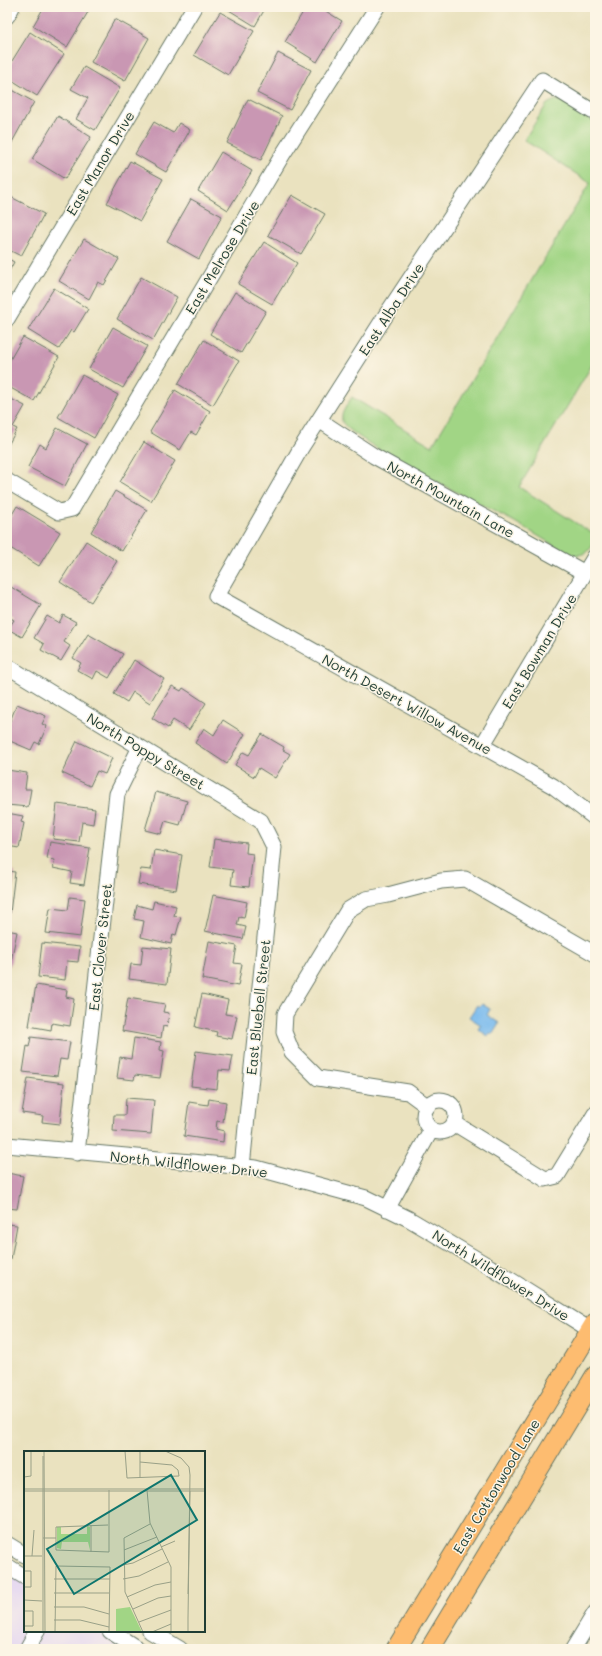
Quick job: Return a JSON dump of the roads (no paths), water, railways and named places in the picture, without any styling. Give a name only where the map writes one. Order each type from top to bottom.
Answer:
[{"type":"main road","name":"East Cottonwood Lane","points":[[396,1649],[593,1329]]},
{"type":"main road","name":"East Cottonwood Lane","points":[[430,1649],[595,1376]]},
{"type":"street","points":[[7,16],[12,7]]},
{"type":"street","name":"East Manor Drive","points":[[7,319],[194,7]]},
{"type":"street","name":"East Melrose Drive","points":[[7,481],[59,512],[72,509],[283,154],[377,7]]},
{"type":"street","name":"East Alba Drive","points":[[216,596],[319,420],[542,80],[595,113]]},
{"type":"street","name":"North Mountain Lane","points":[[319,420],[374,456],[585,573]]},
{"type":"street","name":"East Bowman Drive","points":[[482,746],[595,556]]},
{"type":"street","name":"North Desert Willow Avenue","points":[[216,596],[553,786],[595,818]]},
{"type":"street","name":"North Poppy Street","points":[[7,666],[261,821],[274,847]]},
{"type":"street","name":"East Clover Street","points":[[77,1153],[117,794],[140,747]]},
{"type":"street","name":"East Bluebell Street","points":[[242,1167],[274,847]]},
{"type":"street","points":[[427,1106],[408,1092],[318,1078],[292,1052],[284,1032],[285,1014],[348,910],[366,899],[388,895],[441,880],[465,879],[595,954]]},
{"type":"street","points":[[436,1100],[446,1101],[454,1108],[456,1118],[454,1123],[451,1128],[442,1132],[431,1130],[424,1121],[427,1106],[436,1100]]},
{"type":"street","points":[[454,1123],[545,1179],[557,1176],[595,1114]]},
{"type":"street","points":[[387,1209],[431,1130]]},
{"type":"street","name":"North Wildflower Drive","points":[[7,1145],[77,1153],[256,1168],[366,1198],[409,1219],[593,1329]]},
{"type":"street","points":[[7,1544],[24,1554]]},
{"type":"street","points":[[7,1566],[24,1576]]},
{"type":"street","points":[[573,1649],[595,1613]]},
{"type":"street","points":[[27,1649],[36,1632]]},
{"type":"street","points":[[112,1632],[138,1649]]},
{"type":"street","points":[[152,1632],[180,1649]]},
{"type":"water","points":[[482,1004],[490,1009],[487,1015],[499,1023],[492,1034],[490,1033],[488,1036],[478,1029],[481,1025],[469,1017],[477,1005],[480,1007]]}]
